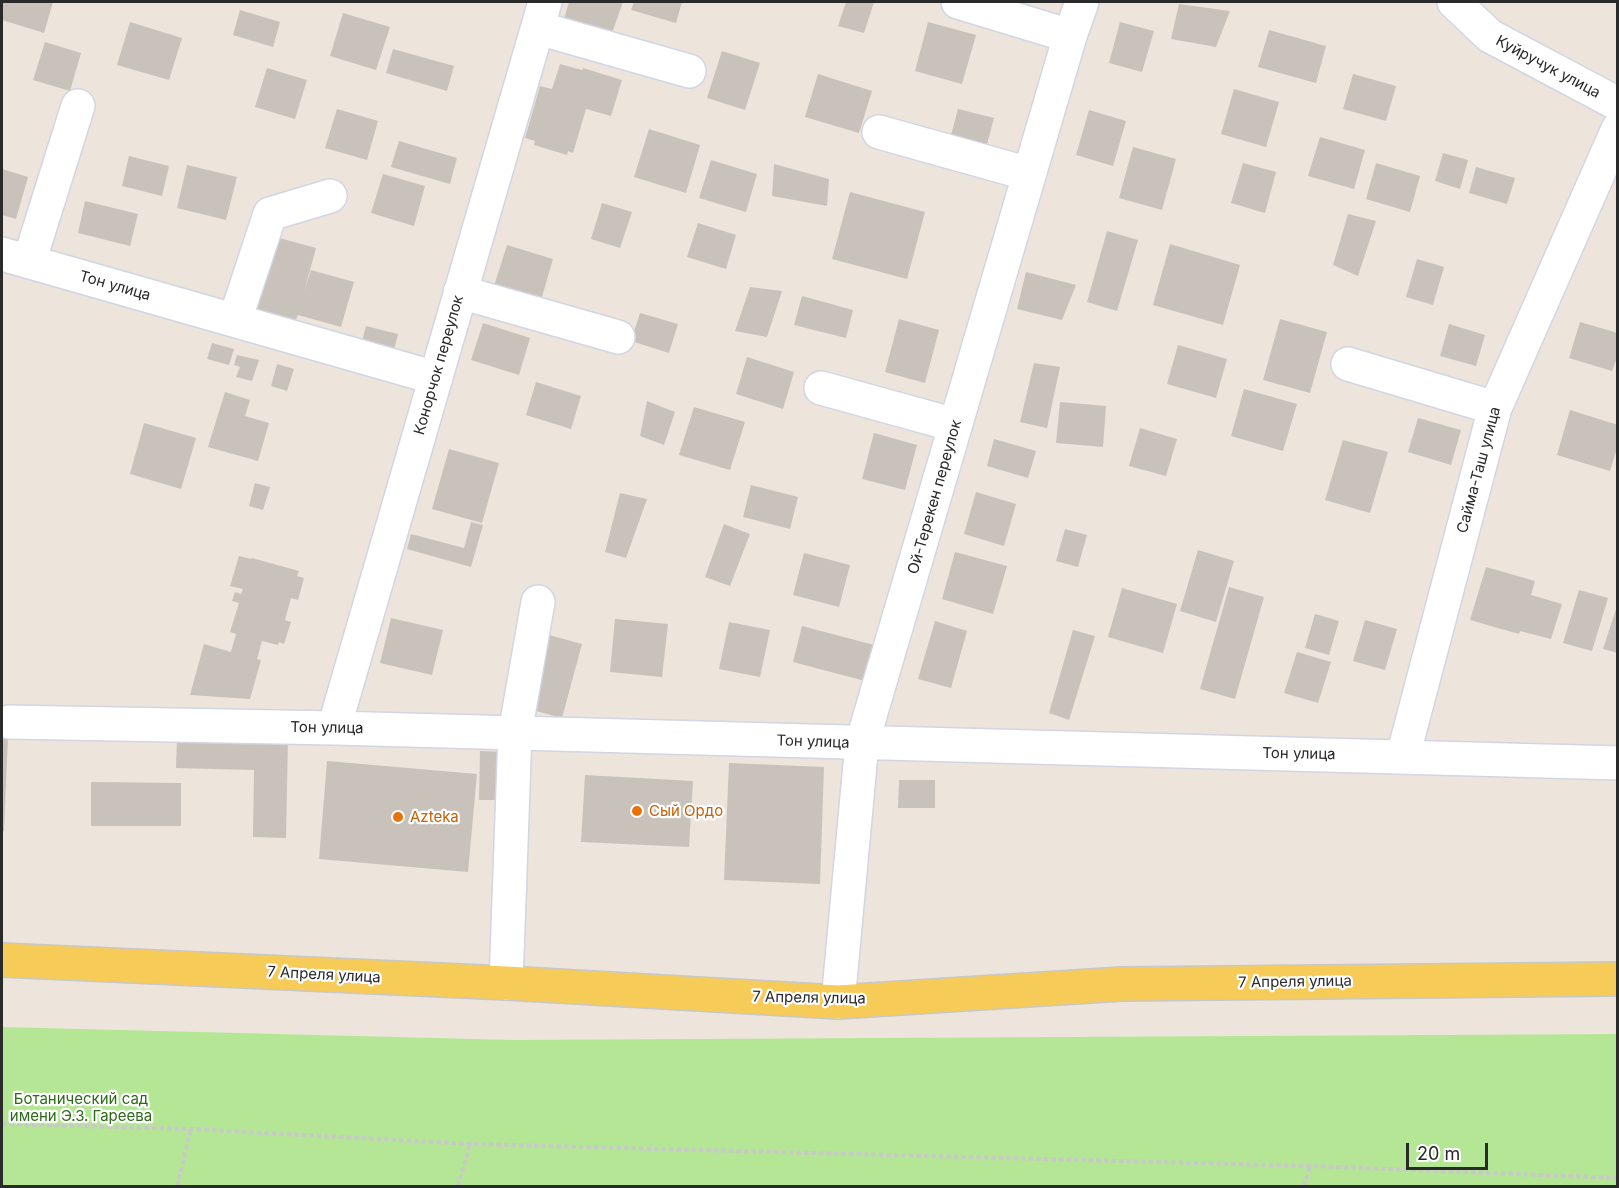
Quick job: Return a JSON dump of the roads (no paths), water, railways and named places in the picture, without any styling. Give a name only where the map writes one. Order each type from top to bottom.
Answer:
[{"type":"main road","name":"7 Апреля улица","points":[[2,960],[506,983],[838,1002],[1122,984],[1617,980]]},
{"type":"street","points":[[958,2],[1070,36]]},
{"type":"street","name":"Ой-Терекен переулок","points":[[838,1002],[862,743],[1029,174],[1082,2]]},
{"type":"street","name":"Куйручук улица","points":[[1454,2],[1490,36],[1617,104]]},
{"type":"street","points":[[541,15],[689,71]]},
{"type":"street","name":"Конорчок переулок","points":[[334,728],[541,15]]},
{"type":"street","points":[[15,258],[78,106]]},
{"type":"street","name":"Сайма-Таш улица","points":[[1403,756],[1495,408],[1617,129]]},
{"type":"street","points":[[879,132],[1029,174]]},
{"type":"street","points":[[235,320],[270,214],[330,196]]},
{"type":"street","name":"Тон улица","points":[[15,258],[436,378]]},
{"type":"street","points":[[460,292],[618,337]]},
{"type":"street","points":[[1348,364],[1495,408]]},
{"type":"street","points":[[821,388],[956,425]]},
{"type":"street","points":[[506,983],[515,733],[538,602]]},
{"type":"street","name":"Тон улица","points":[[9,722],[334,728],[1617,763]]},
{"type":"place","name":"Сый Ордо","points":[[637,811]]},
{"type":"place","name":"Azteka","points":[[398,817]]},
{"type":"park label","name":"Ботанический сад имени Э.З. Гареева","points":[[81,1108]]}]
